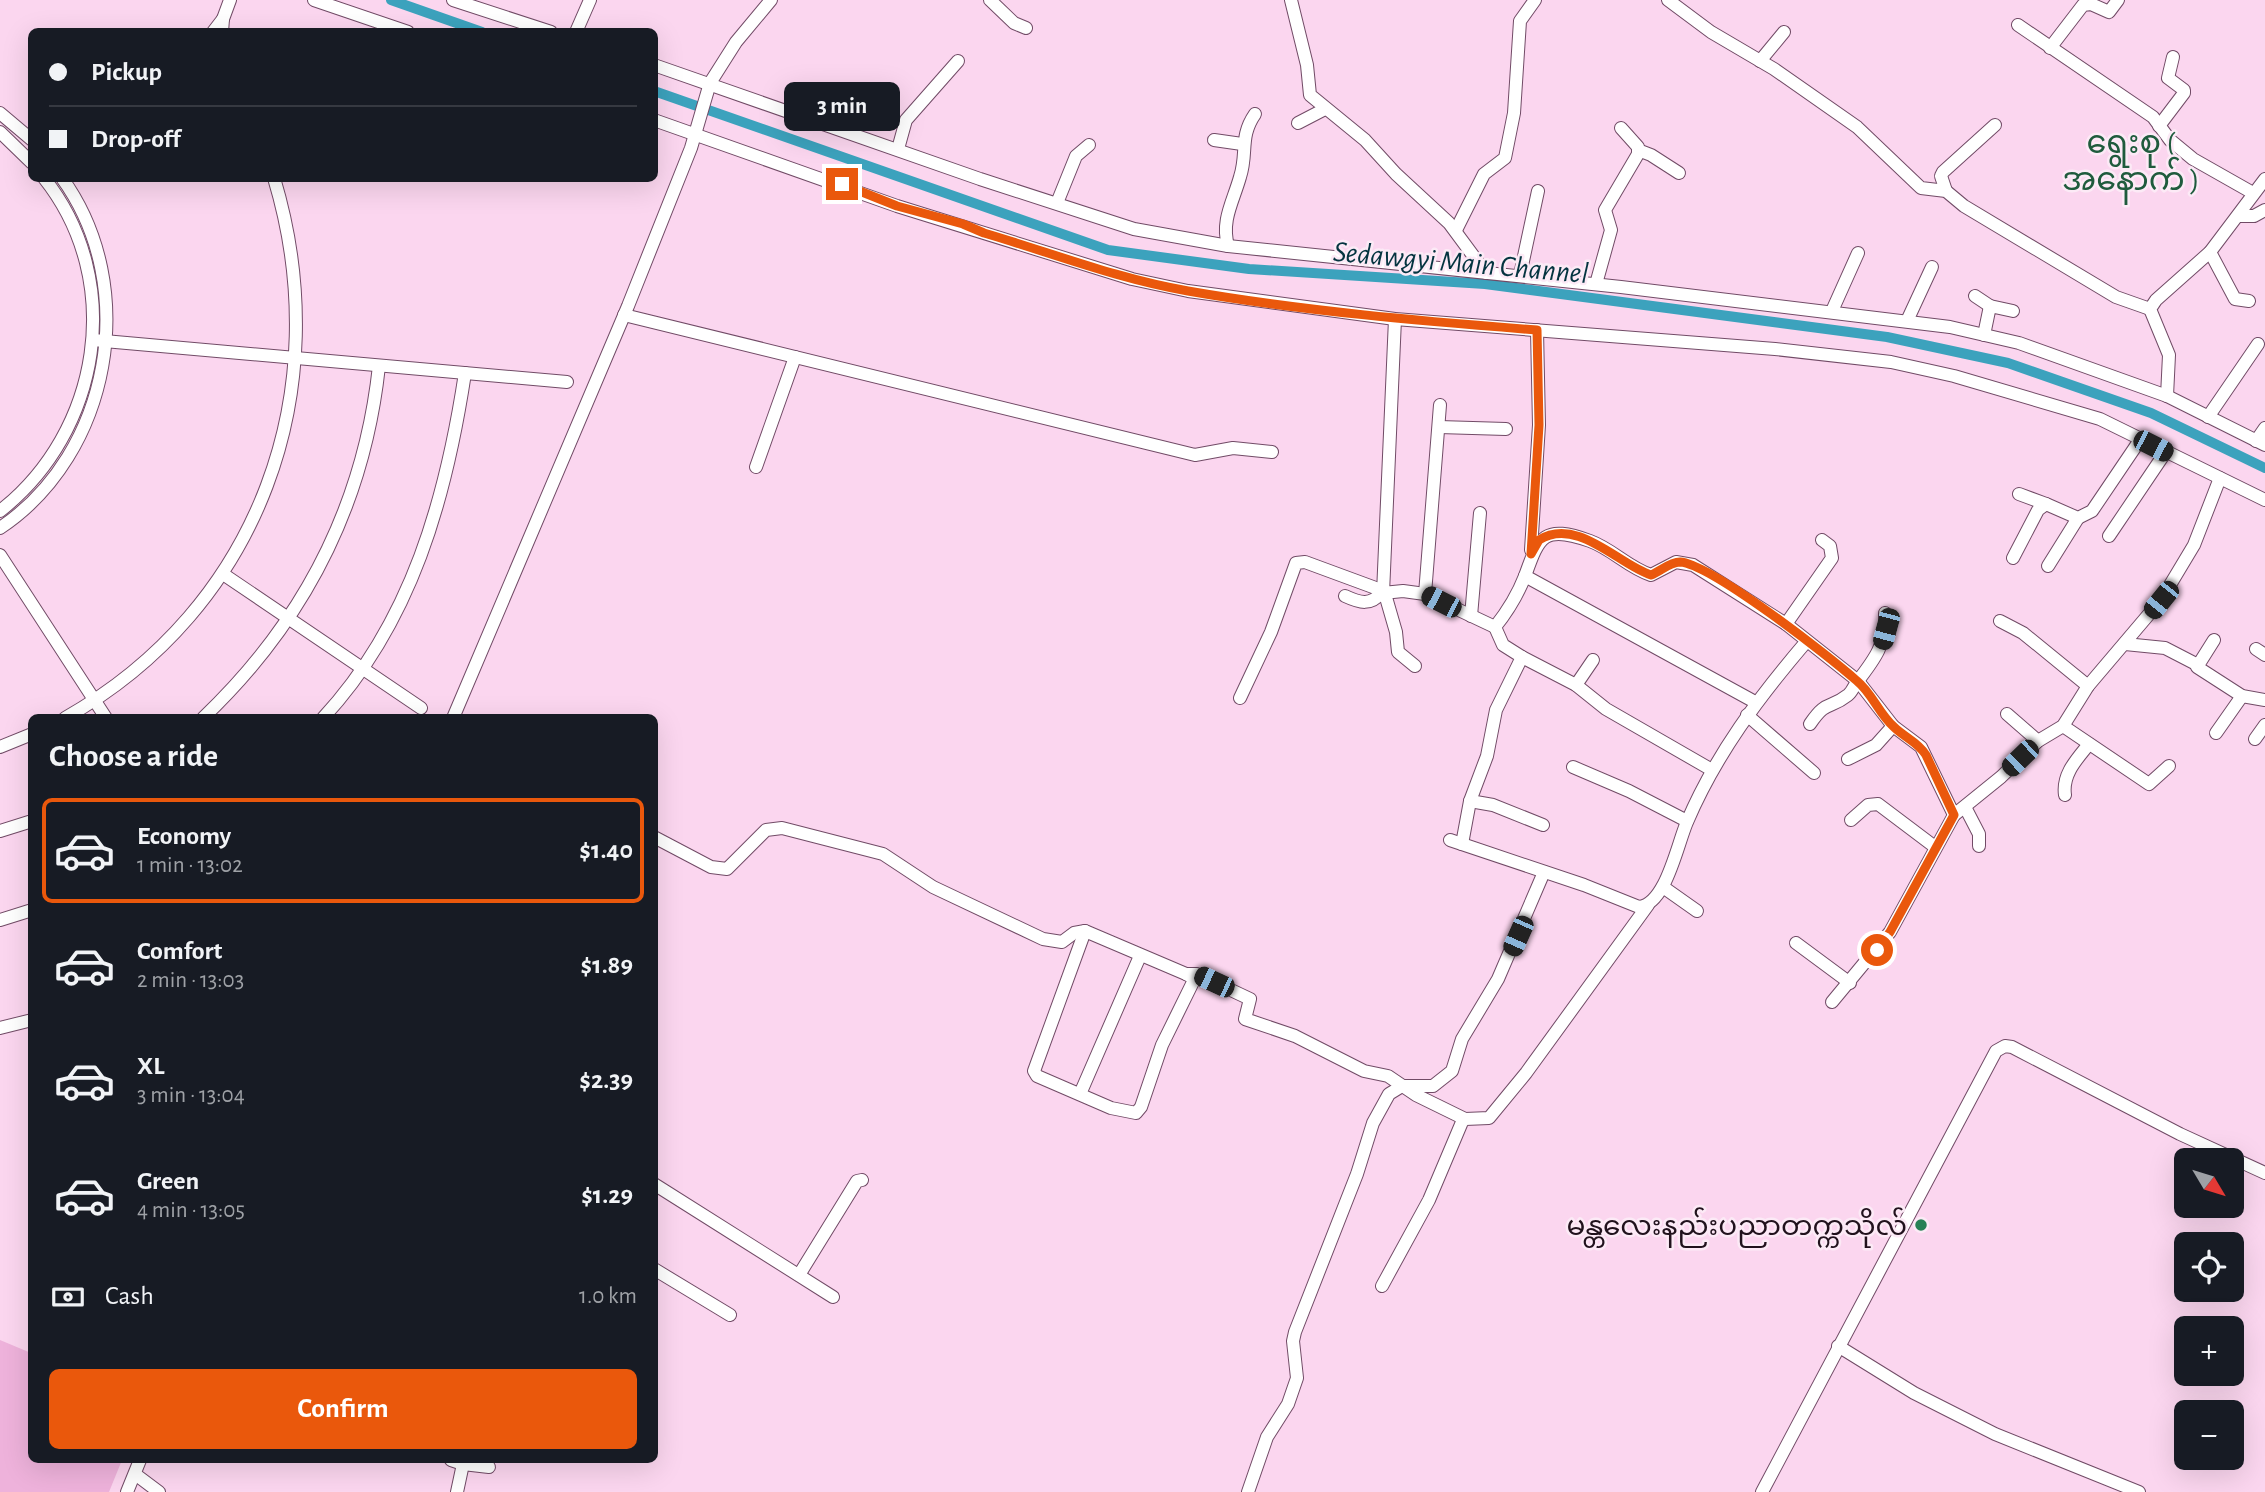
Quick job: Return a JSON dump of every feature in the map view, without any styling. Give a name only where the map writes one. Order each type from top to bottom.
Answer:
[{"type":"street","points":[[223,25],[230,0]]},
{"type":"street","points":[[314,0],[396,28]]},
{"type":"street","points":[[453,0],[539,28]]},
{"type":"street","points":[[578,28],[590,0]]},
{"type":"street","points":[[990,0],[1014,23],[1026,28]]},
{"type":"street","points":[[1291,0],[1307,65],[1310,95],[1365,140],[1396,174],[1456,230],[1486,273]]},
{"type":"street","points":[[1456,230],[1484,174],[1505,158],[1514,113],[1520,21],[1535,0]]},
{"type":"street","points":[[1668,0],[1711,32],[1760,61],[1857,127],[1921,188],[1946,191]]},
{"type":"street","points":[[2050,48],[2083,5],[2091,4],[2109,12],[2118,0]]},
{"type":"street","points":[[455,714],[624,315],[697,130],[710,83],[766,2]]},
{"type":"street","points":[[2018,25],[2153,117],[2170,140],[2193,159],[2253,193]]},
{"type":"street","points":[[1760,61],[1784,32]]},
{"type":"street","points":[[2159,126],[2184,93],[2168,78],[2173,57]]},
{"type":"street","points":[[898,149],[906,120],[958,61]]},
{"type":"street","points":[[658,66],[1134,229],[1228,246],[1520,275],[1907,321],[1984,335],[2079,363],[2167,396],[2261,443],[2265,428]]},
{"type":"street","points":[[1298,124],[1325,109]]},
{"type":"street","points":[[0,113],[28,137]]},
{"type":"street","points":[[1228,246],[1225,234],[1227,210],[1240,178],[1244,160],[1242,144],[1255,114]]},
{"type":"street","points":[[658,121],[697,130],[897,206],[1132,279],[1188,291],[1395,319],[1658,338],[1891,362],[2076,410],[2265,500]]},
{"type":"street","points":[[1995,125],[1943,172],[1941,176],[1946,191],[1964,206],[2116,297],[2150,309],[2169,355],[2167,396]]},
{"type":"street","points":[[1622,128],[1632,138],[1638,150],[1679,173]]},
{"type":"street","points":[[0,132],[28,158]]},
{"type":"street","points":[[1214,141],[1242,144]]},
{"type":"street","points":[[1057,203],[1076,156],[1089,145]]},
{"type":"street","points":[[1596,284],[1611,230],[1605,210],[1638,150]]},
{"type":"street","points":[[2150,309],[2163,293],[2210,252],[2265,179]]},
{"type":"street","points":[[0,512],[23,493],[56,453],[79,407],[93,340],[91,292],[81,247],[50,182]]},
{"type":"street","points":[[0,528],[61,470],[87,422],[107,341],[102,269],[91,229],[64,182]]},
{"type":"street","points":[[72,714],[95,701],[162,646],[223,574],[251,524],[269,480],[284,436],[298,342],[295,271],[275,182]]},
{"type":"street","points":[[1520,275],[1538,191]]},
{"type":"street","points":[[2238,216],[2254,216],[2265,210]]},
{"type":"street","points":[[2210,252],[2229,293],[2235,299],[2249,301]]},
{"type":"street","points":[[1832,311],[1858,253]]},
{"type":"street","points":[[1907,321],[1932,267]]},
{"type":"street","points":[[1975,296],[1990,306],[2013,311]]},
{"type":"street","points":[[1984,335],[1990,306]]},
{"type":"street","points":[[624,315],[1195,455],[1233,448],[1272,452]]},
{"type":"street","points":[[1395,319],[1382,592],[1396,632],[1398,652],[1415,666]]},
{"type":"street","points":[[1495,627],[1525,576],[1531,554],[1539,425],[1537,330]]},
{"type":"street","points":[[93,340],[567,382]]},
{"type":"street","points":[[2208,417],[2258,344]]},
{"type":"street","points":[[756,467],[795,357]]},
{"type":"street","points":[[207,714],[235,687],[283,628],[333,538],[358,476],[379,366]]},
{"type":"street","points":[[326,714],[371,653],[422,554],[442,495],[465,373]]},
{"type":"street","points":[[1425,594],[1440,405]]},
{"type":"street","points":[[1439,427],[1506,429]]},
{"type":"street","points":[[2048,566],[2078,518],[2092,511],[2140,440]]},
{"type":"street","points":[[2109,536],[2165,453]]},
{"type":"street","points":[[1832,1002],[1890,932],[1954,815],[2038,741],[2063,726],[2088,686],[2161,600],[2193,545],[2220,478]]},
{"type":"street","points":[[2019,494],[2078,518]]},
{"type":"street","points":[[2013,558],[2038,510],[2046,504]]},
{"type":"street","points":[[1471,616],[1480,513]]},
{"type":"street","points":[[1531,554],[1539,540],[1557,535],[1588,540],[1651,575],[1676,562],[1693,565],[1786,624],[1858,681],[1893,726],[1923,751],[1954,815]]},
{"type":"street","points":[[1786,624],[1832,558],[1830,545],[1822,540]]},
{"type":"street","points":[[0,555],[103,714]]},
{"type":"street","points":[[1240,698],[1272,632],[1296,564],[1305,562],[1382,592],[1425,594],[1495,627],[1503,645],[1576,685],[1606,709],[1712,770]]},
{"type":"street","points":[[223,574],[421,708]]},
{"type":"street","points":[[1525,576],[1605,623],[1667,651],[1755,702]]},
{"type":"street","points":[[1345,596],[1367,603],[1373,602],[1382,592]]},
{"type":"street","points":[[1811,724],[1822,706],[1849,695],[1881,648],[1886,629],[1885,613]]},
{"type":"street","points":[[2000,621],[2023,633],[2088,686]]},
{"type":"street","points":[[2196,664],[2214,640]]},
{"type":"street","points":[[1186,974],[1197,974],[1250,999],[1245,1019],[1295,1036],[1336,1059],[1376,1076],[1388,1076],[1465,1119],[1489,1118],[1526,1073],[1663,887],[1687,821],[1712,770],[1755,702],[1806,642]]},
{"type":"street","points":[[2125,644],[2165,648],[2196,664],[2199,670],[2242,696],[2265,700]]},
{"type":"street","points":[[1522,657],[1496,710],[1487,756],[1456,842],[1639,908],[1648,905]]},
{"type":"street","points":[[1576,685],[1593,660]]},
{"type":"street","points":[[2216,733],[2242,696]]},
{"type":"street","points":[[2007,713],[2038,741]]},
{"type":"street","points":[[1747,715],[1814,773]]},
{"type":"street","points":[[2255,739],[2265,725]]},
{"type":"street","points":[[1847,759],[1876,745],[1893,726]]},
{"type":"street","points":[[2063,726],[2149,784],[2169,766]]},
{"type":"street","points":[[0,747],[28,736]]},
{"type":"street","points":[[2065,795],[2064,786],[2071,768],[2089,744]]},
{"type":"street","points":[[1573,767],[1629,791],[1687,821]]},
{"type":"street","points":[[1469,801],[1493,806],[1543,825]]},
{"type":"street","points":[[1852,820],[1868,805],[1878,804],[1935,847]]},
{"type":"street","points":[[1965,807],[1979,834],[1979,846]]},
{"type":"street","points":[[0,831],[28,822]]},
{"type":"street","points":[[658,838],[721,870],[726,869],[766,830],[792,830],[883,854],[933,887],[1043,939],[1062,942],[1074,933],[1085,931],[1186,974],[1193,978],[1193,982],[1162,1045],[1139,1110],[1111,1108],[1037,1076],[1034,1071],[1085,931]]},
{"type":"street","points":[[1248,1492],[1267,1437],[1288,1404],[1297,1378],[1293,1341],[1306,1299],[1357,1174],[1373,1123],[1389,1094],[1402,1086],[1433,1086],[1452,1071],[1462,1039],[1498,979],[1544,872]]},
{"type":"street","points":[[1663,887],[1697,911]]},
{"type":"street","points":[[0,920],[28,911]]},
{"type":"street","points":[[1796,943],[1850,983]]},
{"type":"street","points":[[1080,1094],[1140,956]]},
{"type":"street","points":[[0,1028],[28,1021]]},
{"type":"street","points":[[1762,1492],[1996,1051],[2005,1046],[2265,1174]]},
{"type":"street","points":[[1382,1286],[1429,1200],[1450,1143],[1465,1119]]},
{"type":"street","points":[[799,1275],[857,1181],[862,1180]]},
{"type":"street","points":[[658,1187],[833,1297]]},
{"type":"street","points":[[658,1271],[730,1315]]},
{"type":"street","points":[[1838,1346],[1914,1393],[1995,1434],[2139,1492]]},
{"type":"street","points":[[127,1492],[139,1463]]},
{"type":"street","points":[[457,1463],[457,1492]]},
{"type":"street","points":[[465,1463],[489,1466]]},
{"type":"street","points":[[135,1474],[159,1492]]},
{"type":"shaded area","points":[[0,1340],[28,1352],[28,1463],[121,1463],[109,1492],[0,1492]]},
{"type":"waterway","name":"Sedawgyi Main Channel","points":[[391,0],[471,28]]},
{"type":"waterway","name":"Sedawgyi Main Channel","points":[[658,92],[1108,250],[1249,269],[1485,284],[1887,337],[2008,363],[2151,413],[2265,468]]},
{"type":"place","name":"မန္တလေးနည်းပညာတက္ကသိုလ်","points":[[1921,1225]]},
{"type":"district","name":"ရွေးစု ( အနောက် )","points":[[2131,160]]},
{"type":"route","points":[[842,184],[897,206],[963,224],[1012,242],[1132,279],[1188,291],[1395,319],[1537,330],[1539,425],[1531,554],[1544,536],[1557,535],[1588,540],[1651,575],[1676,562],[1693,565],[1707,572],[1786,624],[1858,681],[1893,726],[1921,747],[1926,755],[1954,815],[1912,887],[1890,932],[1877,950]]}]
